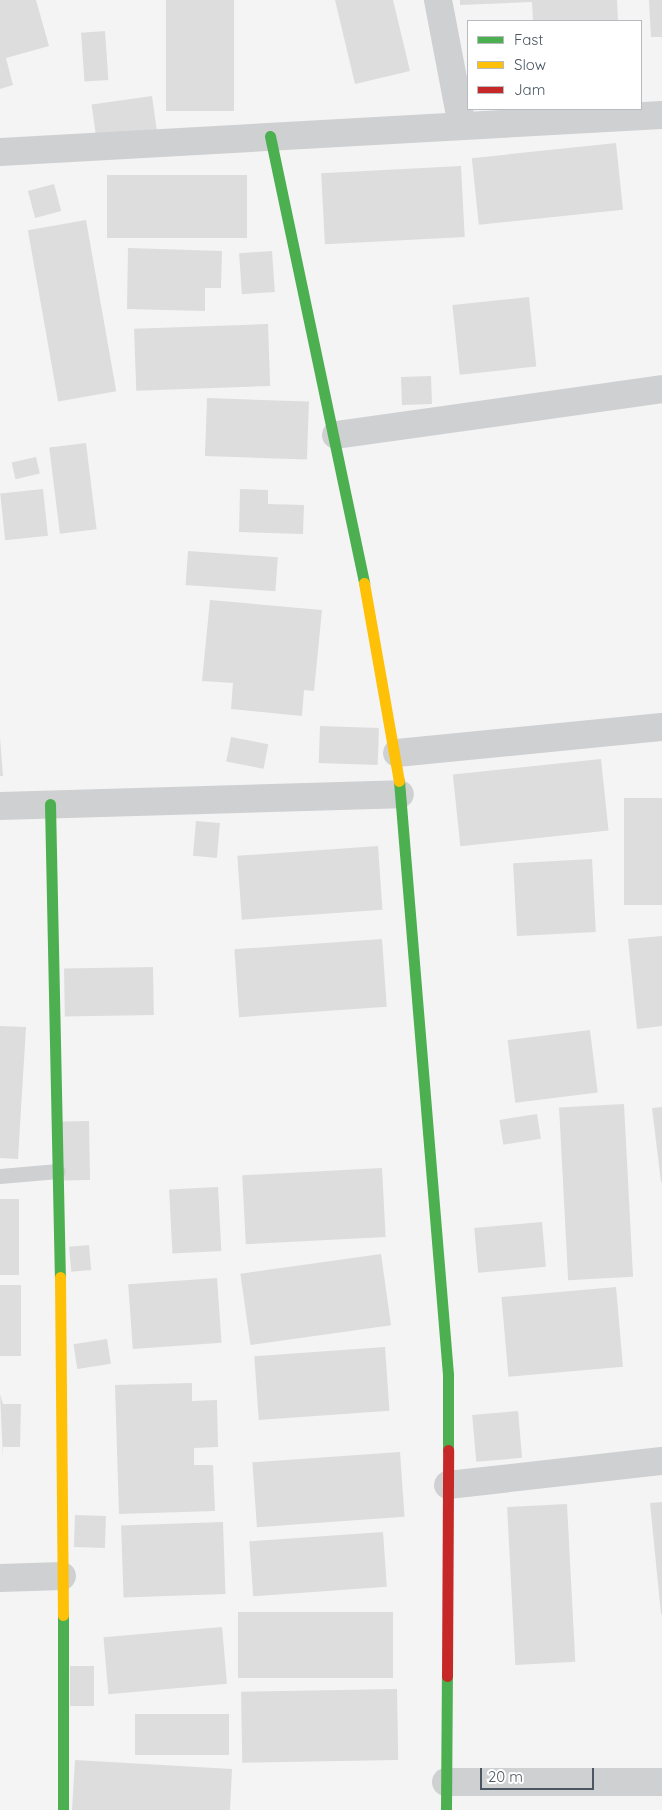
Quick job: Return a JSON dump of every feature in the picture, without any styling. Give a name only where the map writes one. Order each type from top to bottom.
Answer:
[{"type":"street","points":[[438,0],[462,126]]},
{"type":"street","points":[[0,152],[662,115]]},
{"type":"street","points":[[270,136],[336,436],[397,754],[448,1375],[446,1810]]},
{"type":"street","points":[[336,436],[662,389]]},
{"type":"street","points":[[397,754],[662,727]]},
{"type":"street","points":[[0,806],[400,794]]},
{"type":"street","points":[[50,804],[58,1171],[64,1810]]},
{"type":"street","points":[[448,1485],[662,1461]]},
{"type":"street","points":[[0,1578],[62,1576]]},
{"type":"street","points":[[446,1782],[662,1782]]},
{"type":"lane","points":[[0,1176],[58,1171]]},
{"type":"building","points":[[0,0],[36,0],[49,46],[6,58],[13,85],[0,89]]},
{"type":"building","points":[[166,0],[234,0],[234,111],[166,111]]},
{"type":"building","points":[[335,0],[393,0],[410,71],[355,84]]},
{"type":"building","points":[[460,0],[617,0],[618,20],[533,20],[532,2],[460,5]]},
{"type":"building","points":[[649,0],[662,0],[662,37],[651,37]]},
{"type":"building","points":[[105,31],[108,80],[84,82],[81,33]]},
{"type":"building","points":[[152,96],[157,132],[97,140],[92,104]]},
{"type":"building","points":[[616,143],[623,210],[479,225],[472,158]]},
{"type":"building","points":[[461,166],[465,237],[325,244],[321,173]]},
{"type":"building","points":[[107,175],[247,175],[247,238],[107,238]]},
{"type":"building","points":[[54,184],[61,211],[35,218],[28,191]]},
{"type":"building","points":[[86,220],[116,391],[58,402],[28,230]]},
{"type":"building","points":[[128,248],[222,251],[221,288],[205,288],[205,311],[127,309]]},
{"type":"building","points":[[272,251],[275,292],[242,294],[239,253]]},
{"type":"building","points":[[529,297],[536,367],[460,375],[452,305]]},
{"type":"building","points":[[268,324],[270,386],[136,391],[134,329]]},
{"type":"building","points":[[431,376],[432,404],[402,405],[401,377]]},
{"type":"building","points":[[207,398],[309,402],[307,460],[205,456]]},
{"type":"building","points":[[86,443],[97,529],[60,534],[49,448]]},
{"type":"building","points":[[36,457],[40,474],[15,479],[12,463]]},
{"type":"building","points":[[43,489],[48,536],[5,540],[0,493]]},
{"type":"building","points":[[240,489],[268,490],[268,504],[304,505],[303,534],[239,532]]},
{"type":"building","points":[[188,551],[278,557],[275,591],[186,585]]},
{"type":"building","points":[[210,600],[322,610],[314,691],[304,690],[302,716],[231,709],[233,683],[202,681]]},
{"type":"building","points":[[320,726],[379,728],[378,765],[319,763]]},
{"type":"building","points":[[0,737],[3,776],[0,776]]},
{"type":"building","points":[[231,737],[268,744],[264,769],[226,762]]},
{"type":"building","points":[[601,759],[609,831],[460,846],[453,775]]},
{"type":"building","points":[[624,798],[662,798],[662,905],[624,905]]},
{"type":"building","points":[[196,821],[220,823],[217,858],[193,856]]},
{"type":"building","points":[[378,846],[382,910],[242,920],[237,856]]},
{"type":"building","points":[[592,859],[596,932],[517,936],[513,863]]},
{"type":"building","points":[[662,936],[662,1026],[637,1029],[628,939]]},
{"type":"building","points":[[382,939],[387,1007],[239,1017],[234,949]]},
{"type":"building","points":[[153,967],[154,1015],[65,1017],[64,969]]},
{"type":"building","points":[[0,1026],[26,1027],[18,1159],[0,1158]]},
{"type":"building","points":[[590,1030],[598,1093],[515,1103],[508,1040]]},
{"type":"building","points":[[624,1104],[633,1277],[568,1280],[559,1107]]},
{"type":"building","points":[[662,1107],[662,1182],[661,1182],[652,1108]]},
{"type":"building","points":[[537,1114],[541,1139],[503,1145],[499,1120]]},
{"type":"building","points":[[62,1121],[89,1121],[90,1180],[63,1180]]},
{"type":"building","points":[[382,1168],[386,1237],[246,1244],[242,1175]]},
{"type":"building","points":[[218,1187],[221,1251],[172,1253],[169,1190]]},
{"type":"building","points":[[0,1199],[19,1199],[19,1275],[0,1275]]},
{"type":"building","points":[[542,1222],[546,1267],[478,1273],[474,1228]]},
{"type":"building","points":[[89,1245],[91,1270],[71,1272],[69,1247]]},
{"type":"building","points":[[381,1254],[391,1325],[250,1345],[240,1274]]},
{"type":"building","points":[[217,1278],[222,1343],[133,1349],[128,1284]]},
{"type":"building","points":[[0,1285],[21,1285],[21,1356],[0,1356]]},
{"type":"building","points":[[616,1287],[623,1367],[508,1377],[501,1297]]},
{"type":"building","points":[[107,1339],[111,1364],[77,1369],[73,1344]]},
{"type":"building","points":[[385,1347],[389,1411],[259,1420],[254,1356]]},
{"type":"building","points":[[192,1383],[192,1401],[217,1400],[218,1447],[194,1448],[194,1465],[213,1465],[215,1511],[119,1514],[115,1385]]},
{"type":"building","points":[[0,1394],[3,1404],[21,1404],[20,1447],[3,1447],[3,1458]]},
{"type":"building","points":[[518,1411],[522,1458],[476,1462],[472,1415]]},
{"type":"building","points":[[400,1452],[405,1517],[257,1527],[252,1462]]},
{"type":"building","points":[[662,1502],[662,1614],[661,1614],[650,1503]]},
{"type":"building","points":[[567,1504],[575,1662],[515,1665],[507,1507]]},
{"type":"building","points":[[75,1515],[106,1516],[105,1548],[74,1547]]},
{"type":"building","points":[[223,1522],[226,1594],[124,1598],[121,1526]]},
{"type":"building","points":[[383,1532],[387,1587],[253,1596],[249,1541]]},
{"type":"building","points":[[238,1612],[393,1612],[393,1678],[238,1678]]},
{"type":"building","points":[[222,1627],[227,1684],[108,1694],[103,1637]]},
{"type":"building","points":[[70,1666],[94,1666],[94,1706],[70,1706]]},
{"type":"building","points":[[397,1689],[398,1760],[242,1763],[241,1692]]},
{"type":"building","points":[[135,1714],[229,1714],[229,1755],[135,1755]]},
{"type":"building","points":[[75,1760],[232,1769],[230,1810],[72,1810]]},
{"type":"traffic: fast","points":[[270,136],[364,583]]},
{"type":"traffic: fast","points":[[399,781],[448,1375],[448,1450]]},
{"type":"traffic: fast","points":[[50,804],[60,1277]]},
{"type":"traffic: fast","points":[[63,1615],[63,1810]]},
{"type":"traffic: fast","points":[[446,1810],[447,1676]]},
{"type":"traffic: slow","points":[[364,583],[399,781]]},
{"type":"traffic: slow","points":[[60,1277],[63,1615]]},
{"type":"traffic: jam","points":[[447,1676],[448,1450]]}]
